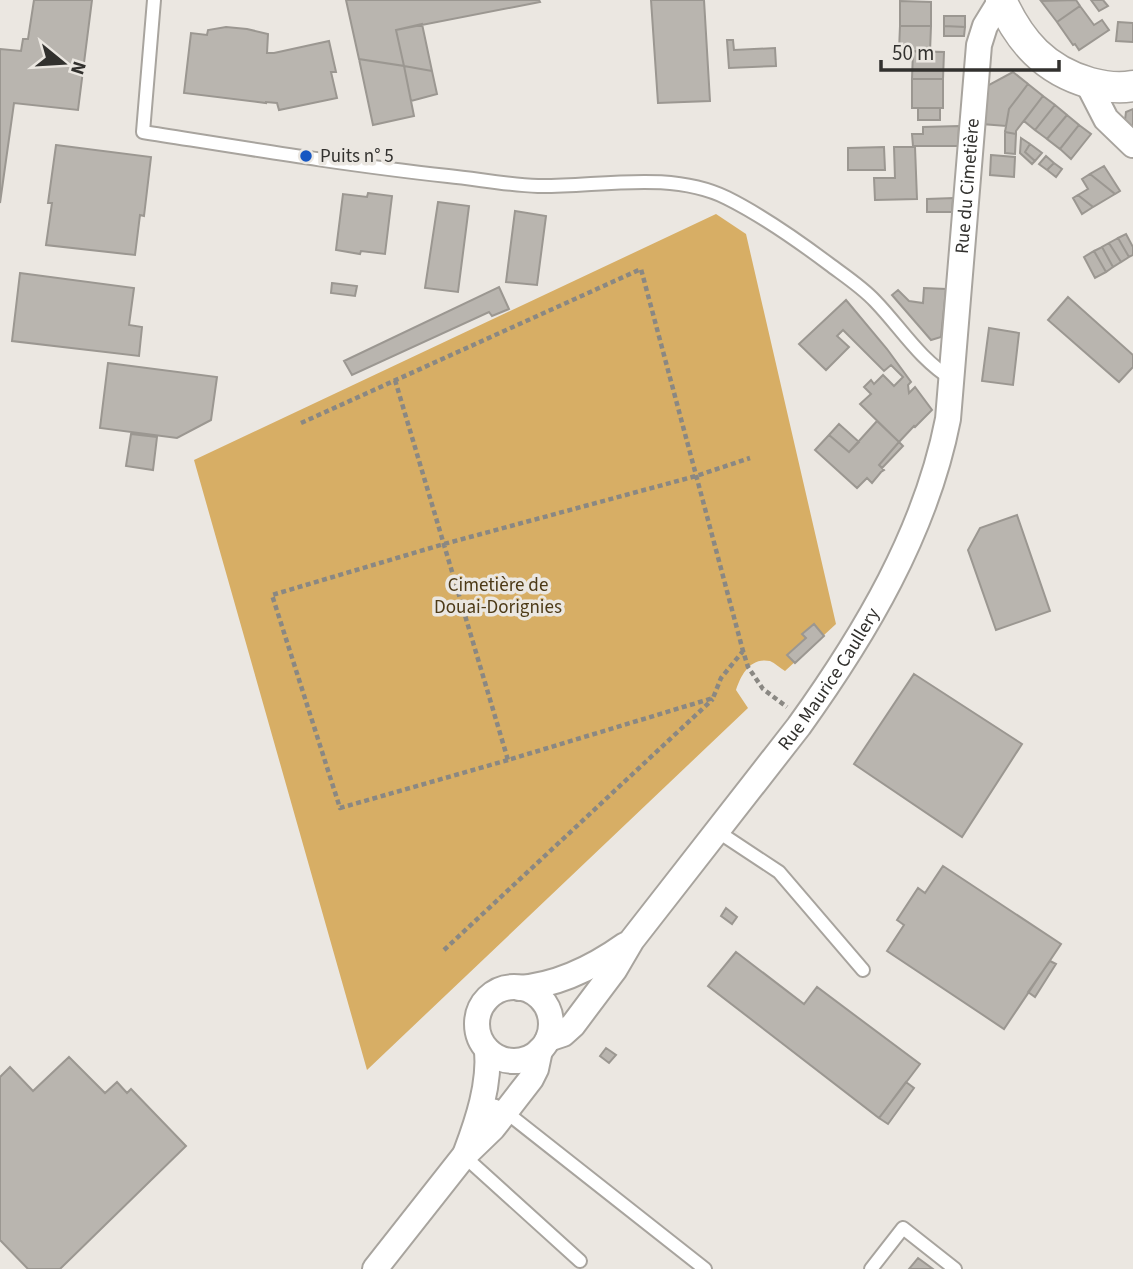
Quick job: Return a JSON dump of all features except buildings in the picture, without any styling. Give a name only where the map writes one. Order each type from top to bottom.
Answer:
[{"type":"street","name":"Rue du Cimetière","points":[[953,380],[979,46],[985,26],[1001,0]]},
{"type":"street","points":[[1001,0],[1016,30],[1040,57],[1055,69],[1110,88],[1133,86]]},
{"type":"street","points":[[1087,82],[1106,119],[1133,145]]},
{"type":"street","name":"Rue Maurice Caullery","points":[[632,940],[585,969],[543,984],[508,988],[488,998],[481,1007],[478,1018],[481,1040],[487,1049],[502,1059],[513,1061],[530,1057],[573,1025],[615,970],[632,940],[824,691],[887,585],[907,545],[944,443],[953,380]]},
{"type":"street","name":"Rue Maurice Caullery","points":[[375,1269],[464,1156],[493,1128],[534,1074],[551,1022],[546,1006],[535,994],[519,988]]},
{"type":"street","name":"Rue Maurice Caullery","points":[[464,1156],[488,1070],[487,1049]]},
{"type":"lane","points":[[154,0],[143,132],[406,172],[537,186],[638,181],[709,191],[754,213],[853,282],[876,302],[920,355],[953,380]]},
{"type":"lane","points":[[717,831],[779,872],[863,970]]},
{"type":"lane","points":[[481,1102],[496,1105],[506,1112],[705,1269]]},
{"type":"lane","points":[[464,1156],[580,1261]]},
{"type":"lane","points":[[872,1269],[903,1228],[955,1269]]},
{"type":"path","points":[[301,423],[641,268],[748,667],[762,689],[803,720]]},
{"type":"path","points":[[395,380],[508,760]]},
{"type":"path","points":[[713,698],[340,808],[272,595],[444,544],[696,476],[750,458]]},
{"type":"path","points":[[444,950],[713,698],[722,678],[743,651]]},
{"type":"green space","name":"Cimetière de Douai-Dorignies","points":[[716,214],[746,234],[836,624],[785,671],[770,661],[763,660],[747,668],[736,690],[748,708],[367,1070],[194,460]]},
{"type":"place","name":"Puits n° 5","points":[[306,156]]}]
